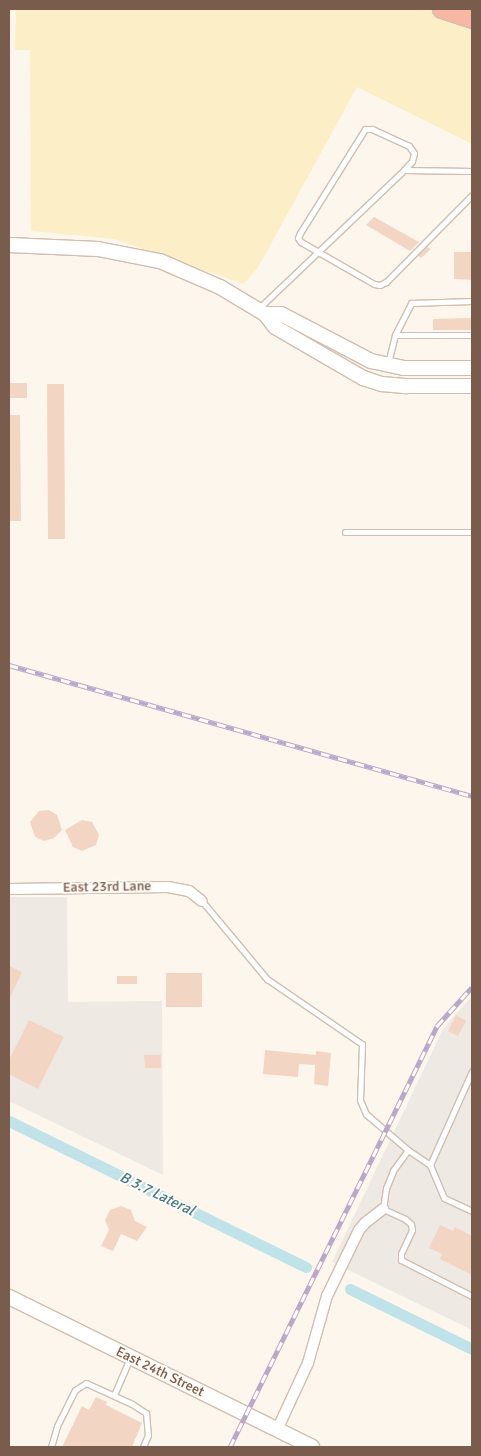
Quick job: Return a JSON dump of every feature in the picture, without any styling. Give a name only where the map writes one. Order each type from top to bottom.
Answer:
[{"type":"highway","points":[[442,9],[472,19]]},
{"type":"street","points":[[9,245],[98,249],[160,261],[220,287],[261,312],[275,327],[363,378],[382,384],[407,386],[472,386]]},
{"type":"street","points":[[261,312],[281,314],[356,355],[387,366],[472,368]]},
{"type":"street","name":"East 23rd Lane","points":[[9,889],[168,887],[189,891],[202,902]]},
{"type":"street","points":[[276,1430],[308,1363],[327,1296],[360,1230],[365,1223],[382,1209]]},
{"type":"street","name":"East 24th Street","points":[[9,1297],[307,1446]]},
{"type":"lane","points":[[261,312],[316,252],[412,161],[414,153],[409,146],[372,129],[365,129],[298,238],[316,252],[374,284],[380,285],[386,282],[472,195]]},
{"type":"lane","points":[[404,170],[472,171]]},
{"type":"lane","points":[[387,366],[395,335],[411,303],[472,301]]},
{"type":"lane","points":[[395,335],[472,335]]},
{"type":"lane","points":[[344,532],[472,532]]},
{"type":"lane","points":[[202,902],[267,979],[362,1044],[360,1100],[366,1114],[408,1150],[430,1165],[444,1198],[472,1211]]},
{"type":"lane","points":[[430,1165],[472,1071]]},
{"type":"lane","points":[[408,1150],[393,1171],[386,1188],[382,1209],[405,1219],[411,1224],[412,1230],[401,1254],[402,1260],[472,1296]]},
{"type":"lane","points":[[114,1395],[131,1357]]},
{"type":"lane","points":[[51,1447],[57,1426],[79,1385],[86,1383],[92,1384],[146,1413],[148,1434],[143,1447]]},
{"type":"shaded area","points":[[9,897],[67,897],[68,1002],[162,1001],[163,1175],[9,1101]]},
{"type":"shaded area","points":[[472,996],[472,1330],[332,1262],[443,1029]]},
{"type":"sand","points":[[16,9],[472,9],[472,144],[357,87],[259,266],[244,284],[114,239],[31,231],[30,50],[15,50]]},
{"type":"building","points":[[374,217],[419,242],[410,251],[366,225]]},
{"type":"building","points":[[427,247],[431,249],[421,258],[418,256]]},
{"type":"building","points":[[454,252],[472,252],[472,280],[454,279]]},
{"type":"building","points":[[472,318],[472,330],[433,330],[433,319]]},
{"type":"building","points":[[9,383],[27,383],[27,398],[9,398]]},
{"type":"building","points":[[47,384],[64,384],[65,539],[48,539]]},
{"type":"building","points":[[9,415],[20,415],[21,521],[9,521]]},
{"type":"building","points":[[49,810],[57,815],[62,830],[54,838],[44,841],[35,837],[30,822],[39,811]]},
{"type":"building","points":[[82,820],[92,822],[99,835],[96,845],[82,851],[73,847],[65,830]]},
{"type":"building","points":[[9,966],[22,972],[9,1000]]},
{"type":"building","points":[[166,973],[202,973],[202,1007],[166,1007]]},
{"type":"building","points":[[117,976],[137,976],[137,984],[117,984]]},
{"type":"building","points":[[456,1015],[466,1021],[458,1036],[448,1031]]},
{"type":"building","points":[[29,1020],[64,1037],[38,1089],[9,1074],[9,1060]]},
{"type":"building","points":[[265,1050],[316,1055],[316,1051],[331,1053],[328,1086],[314,1084],[315,1065],[299,1064],[298,1077],[263,1074]]},
{"type":"building","points":[[144,1055],[161,1055],[161,1068],[145,1068]]},
{"type":"building","points":[[121,1206],[131,1210],[135,1221],[147,1227],[137,1241],[121,1234],[113,1251],[101,1246],[109,1230],[105,1220],[110,1210]]},
{"type":"building","points":[[440,1225],[453,1231],[455,1227],[472,1236],[472,1275],[440,1259],[442,1254],[429,1248]]},
{"type":"building","points":[[96,1397],[107,1402],[106,1405],[142,1423],[132,1447],[62,1447],[82,1406],[89,1410]]},
{"type":"waterway","name":"B 3.7 Lateral","points":[[9,1121],[306,1267]]},
{"type":"waterway","name":"B 3.7 Lateral","points":[[350,1289],[472,1349]]},
{"type":"railway","points":[[9,665],[472,796]]},
{"type":"railway","points":[[230,1447],[437,1026],[472,987]]}]
